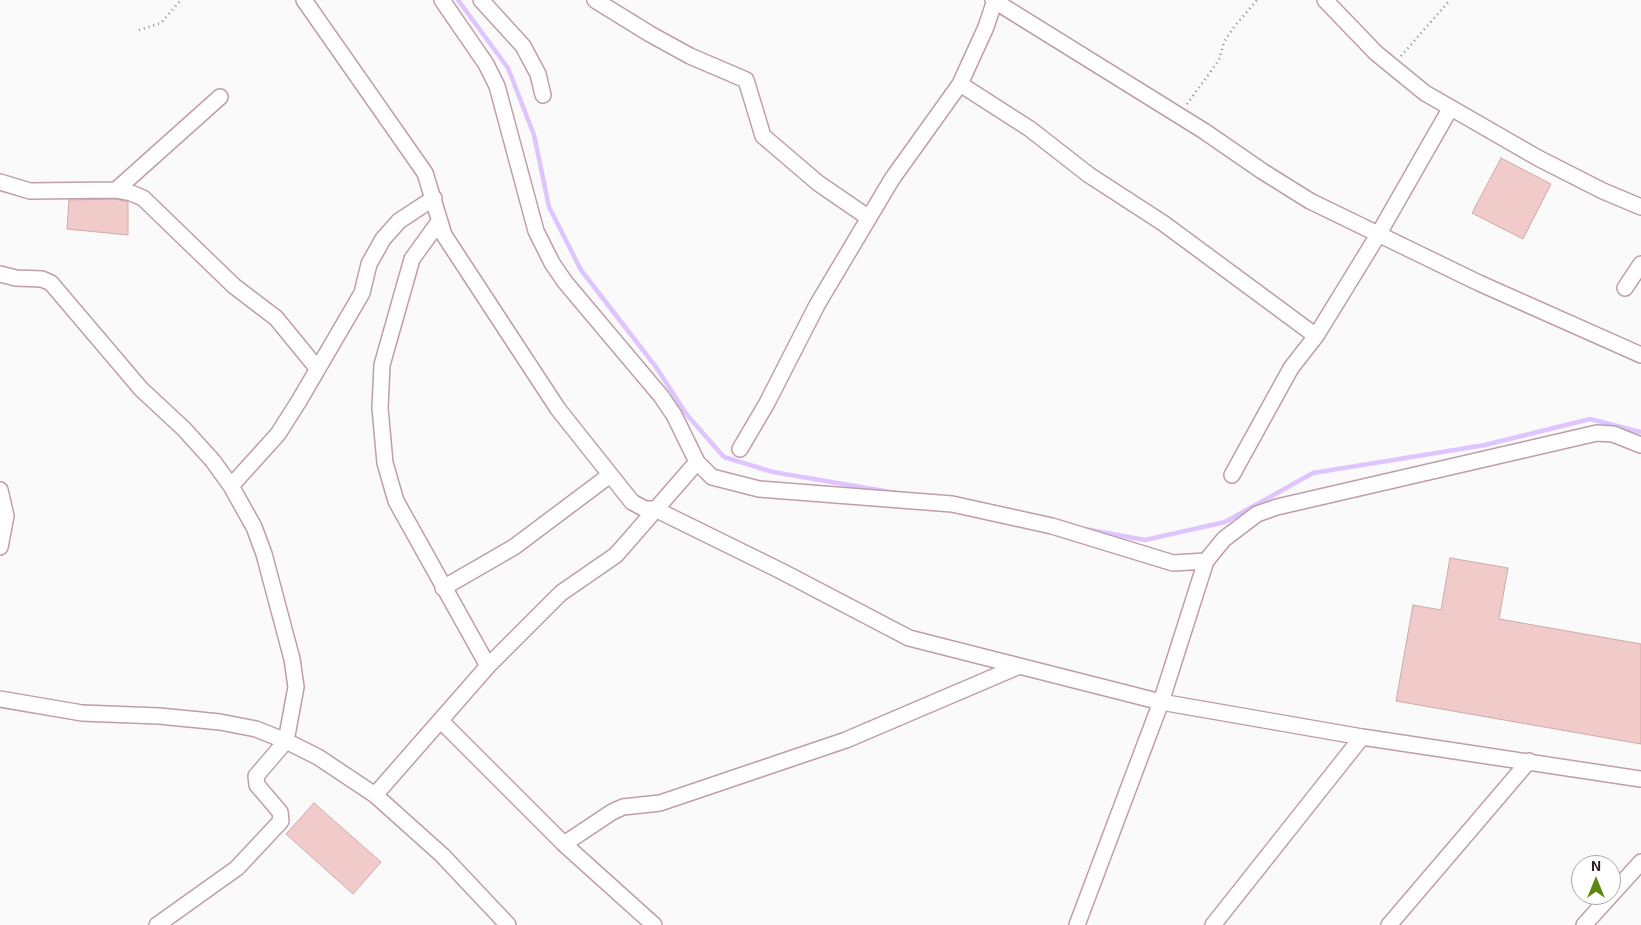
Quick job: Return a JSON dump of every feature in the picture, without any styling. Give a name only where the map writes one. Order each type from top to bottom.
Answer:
[{"type":"street","points":[[304,0],[420,165],[434,198],[438,223],[444,235],[558,409],[632,502],[645,509],[655,509],[781,571],[898,634],[1017,667],[1161,702],[1362,737],[1641,779]]},
{"type":"street","points":[[442,0],[486,64],[497,86],[536,231],[552,263],[564,282],[661,396],[674,415],[697,462],[712,477],[759,489],[855,498],[952,504],[1052,526],[1173,563],[1206,561]]},
{"type":"street","points":[[481,0],[523,46],[538,74],[543,96]]},
{"type":"street","points":[[596,0],[650,34],[690,56],[746,80],[764,136],[818,183],[869,218]]},
{"type":"street","points":[[740,448],[767,403],[817,305],[892,179],[960,84],[986,26],[994,0],[1310,201],[1479,283],[1641,354]]},
{"type":"street","points":[[1325,0],[1392,67],[1425,93],[1538,158],[1641,207]]},
{"type":"street","points":[[960,84],[1030,129],[1089,175],[1162,223],[1316,336]]},
{"type":"street","points":[[116,190],[220,98]]},
{"type":"street","points":[[1232,475],[1291,368],[1316,336],[1378,235],[1450,109]]},
{"type":"street","points":[[0,182],[30,190],[116,190],[143,198],[234,286],[276,318],[317,368]]},
{"type":"street","points":[[231,486],[278,434],[362,293],[369,264],[383,239],[399,221],[434,198]]},
{"type":"street","points":[[438,223],[412,258],[382,365],[380,408],[385,463],[396,501],[488,666]]},
{"type":"street","points":[[1625,288],[1641,264]]},
{"type":"street","points":[[0,274],[16,278],[42,279],[51,282],[141,389],[184,429],[213,461],[231,486],[254,527],[264,554],[292,659],[296,687],[286,741],[256,776],[257,785],[280,812],[281,821],[237,868],[158,925]]},
{"type":"street","points":[[1078,925],[1161,702],[1206,561],[1224,539],[1256,514],[1276,507],[1597,433],[1613,434],[1641,445]]},
{"type":"street","points":[[376,795],[488,666],[561,593],[616,555],[697,462]]},
{"type":"street","points":[[443,588],[514,548],[610,475]]},
{"type":"street","points":[[0,490],[6,516],[0,547]]},
{"type":"street","points":[[564,844],[612,812],[623,807],[660,802],[846,740],[1017,667]]},
{"type":"street","points":[[0,699],[82,713],[220,722],[256,729],[286,741],[318,757],[376,795],[442,855],[508,925]]},
{"type":"street","points":[[441,721],[564,844],[654,925]]},
{"type":"street","points":[[1213,925],[1362,737]]},
{"type":"street","points":[[1389,925],[1529,761]]},
{"type":"street","points":[[1584,925],[1641,862]]},
{"type":"path","points":[[139,30],[161,23],[181,0]]},
{"type":"path","points":[[1178,116],[1219,60],[1224,42],[1234,27],[1257,0]]},
{"type":"path","points":[[1392,67],[1450,0]]},
{"type":"building","points":[[1501,158],[1551,184],[1523,239],[1472,213]]},
{"type":"building","points":[[115,199],[128,202],[128,235],[67,229],[69,200]]},
{"type":"building","points":[[1450,558],[1508,568],[1499,619],[1641,644],[1641,744],[1396,701],[1413,605],[1441,610]]},
{"type":"building","points":[[314,803],[381,862],[353,894],[286,834]]},
{"type":"waterway","points":[[458,0],[508,68],[534,135],[549,207],[581,270],[656,367],[687,415],[724,457],[773,472],[896,493]]},
{"type":"waterway","points":[[1085,529],[1145,540],[1225,522],[1313,473],[1485,445],[1590,419],[1641,432]]}]
